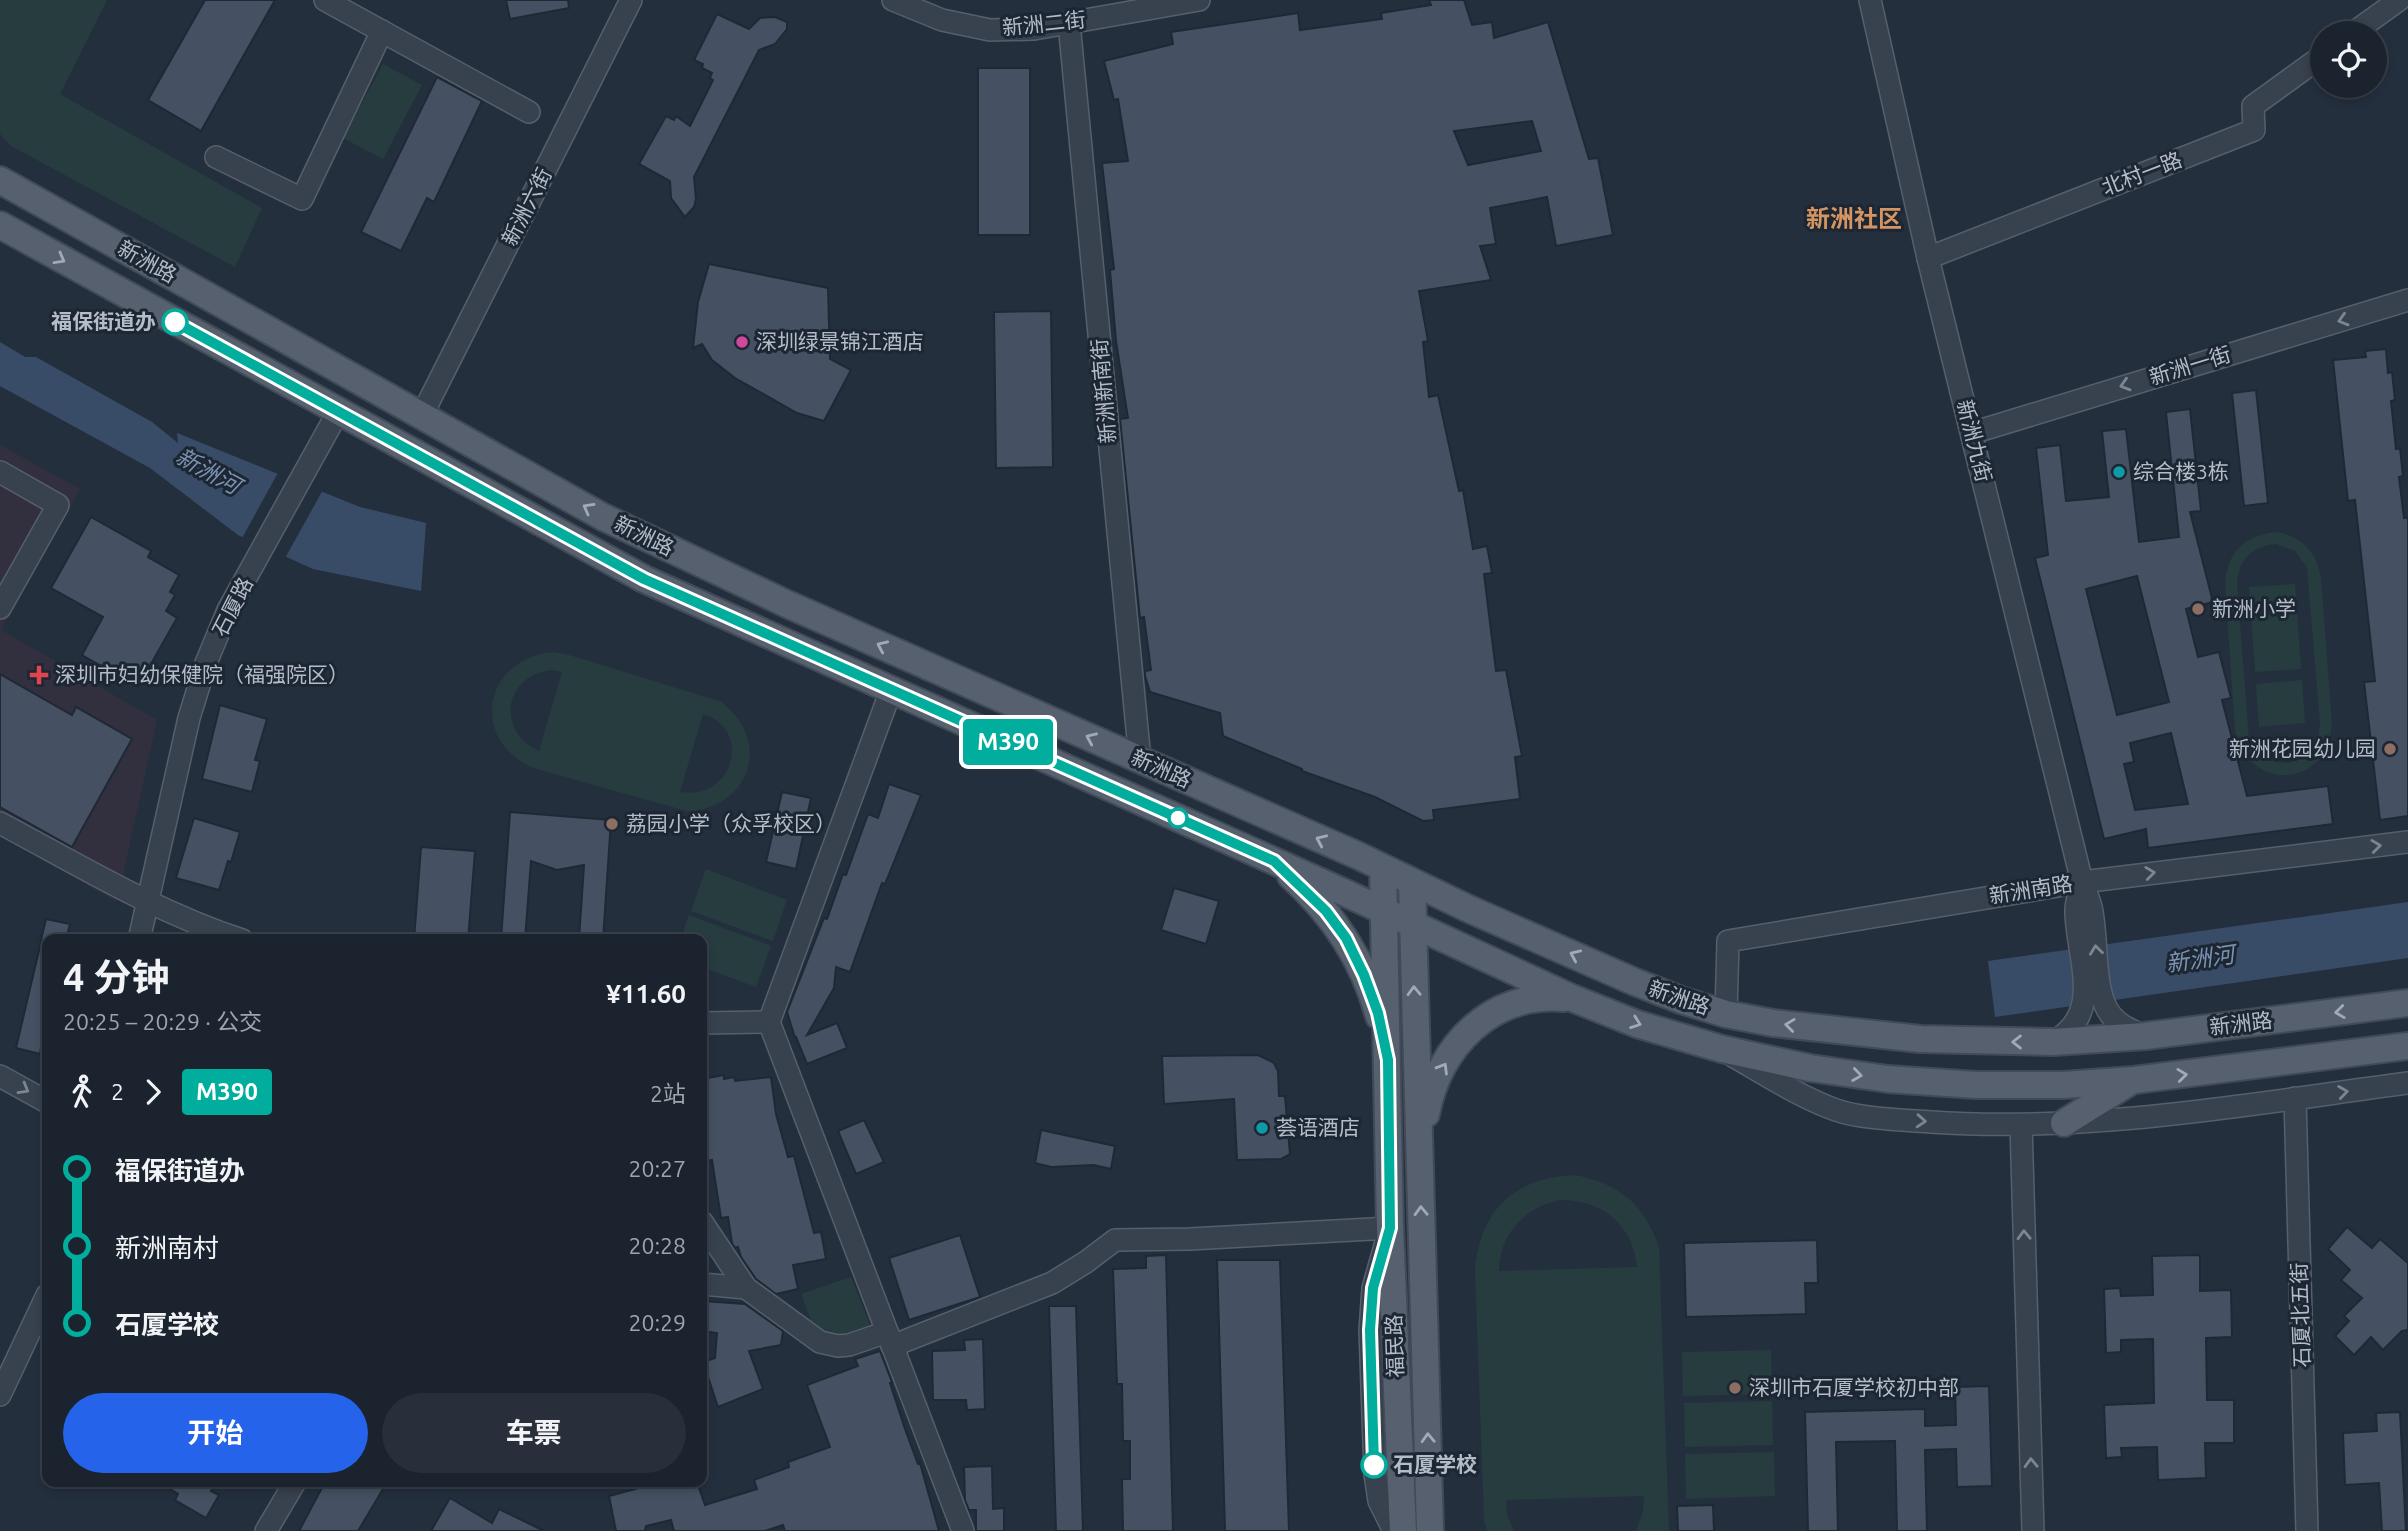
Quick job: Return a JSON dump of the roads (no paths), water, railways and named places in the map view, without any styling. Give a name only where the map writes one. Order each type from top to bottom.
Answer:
[{"type":"main road","name":"新洲路","points":[[2,180],[603,517],[695,562],[1635,982],[1715,1011],[1773,1023],[1908,1038],[2053,1042],[2146,1036],[2408,1003]]},
{"type":"main road","name":"新洲路","points":[[4,228],[618,566],[1572,998],[1637,1024],[1722,1049],[1849,1074],[1934,1083],[2022,1086],[2134,1080],[2408,1046]]},
{"type":"main road","points":[[1274,861],[1326,911],[1346,938],[1378,1013],[1388,1060]]},
{"type":"main road","name":"福民路","points":[[1383,868],[1390,1228],[1403,1531]]},
{"type":"main road","name":"福民路","points":[[1412,882],[1430,1531]]},
{"type":"main road","points":[[1419,1157],[1427,1110],[1437,1076],[1460,1039],[1477,1023],[1499,1009],[1523,999],[1546,996],[1572,998]]},
{"type":"main road","points":[[1694,1041],[1715,1011]]},
{"type":"main road","points":[[2064,1123],[2134,1080]]},
{"type":"street","points":[[325,0],[529,112]]},
{"type":"street","name":"新洲六街","points":[[422,415],[631,0]]},
{"type":"street","name":"新洲二街","points":[[893,0],[942,20],[990,30],[1034,29],[1069,23],[1126,7],[1199,0]]},
{"type":"street","name":"新洲九街","points":[[1870,0],[1928,258],[2082,882],[2093,993],[2115,1020],[2146,1036]]},
{"type":"street","points":[[2370,21],[2399,0]]},
{"type":"street","name":"新洲新南街","points":[[1069,23],[1140,760]]},
{"type":"street","points":[[216,157],[302,199],[382,31]]},
{"type":"street","name":"北村一路","points":[[1928,258],[2254,130],[2253,106],[2310,65]]},
{"type":"street","name":"新洲一街","points":[[1972,433],[2408,301]]},
{"type":"street","name":"石厦路","points":[[140,934],[189,718],[206,663],[228,610],[338,412]]},
{"type":"street","points":[[0,472],[58,505],[0,608]]},
{"type":"street","points":[[891,690],[769,1022],[962,1531]]},
{"type":"street","points":[[0,822],[148,902],[224,934]]},
{"type":"street","name":"新洲南路","points":[[1715,1011],[1728,941],[2082,882],[2408,842]]},
{"type":"street","name":"新洲九街","points":[[2053,1042],[2067,1034],[2077,1023],[2093,993]]},
{"type":"street","points":[[707,1023],[769,1022]]},
{"type":"street","points":[[1722,1049],[1787,1087],[1839,1111],[1901,1119],[2021,1125],[2197,1111],[2408,1083]]},
{"type":"street","points":[[0,1076],[42,1099]]},
{"type":"street","name":"石厦北五街","points":[[2295,1098],[2307,1531]]},
{"type":"street","points":[[2021,1125],[2033,1531]]},
{"type":"street","points":[[707,1230],[746,1288],[811,1337],[828,1345],[849,1345],[890,1339],[1052,1283],[1115,1240],[1190,1239],[1390,1228],[1373,1288],[1370,1330],[1375,1474],[1379,1501],[1394,1531]]},
{"type":"street","points":[[707,1284],[746,1288]]},
{"type":"street","points":[[0,1395],[42,1306]]},
{"type":"street","points":[[266,1531],[292,1487]]},
{"type":"water","name":"新洲河","points":[[0,342],[25,357],[36,357],[152,422],[178,443],[177,433],[360,507],[426,523],[421,591],[313,569],[238,535],[150,468],[0,386]]},
{"type":"water","name":"新洲河","points":[[2408,902],[2408,958],[1995,1017],[1988,961]]},
{"type":"place","name":"福保街道办","points":[[175,322]]},
{"type":"place","name":"深圳绿景锦江酒店","points":[[742,342]]},
{"type":"place","name":"综合楼3栋","points":[[2119,472]]},
{"type":"place","name":"新洲小学","points":[[2198,609]]},
{"type":"place","name":"深圳市妇幼保健院（福强院区）","points":[[39,675]]},
{"type":"place","name":"新洲花园幼儿园","points":[[2390,749]]},
{"type":"place","name":"荔园小学（众孚校区）","points":[[612,824]]},
{"type":"place","name":"荟语酒店","points":[[1262,1128]]},
{"type":"place","name":"深圳市石厦学校初中部","points":[[1735,1388]]},
{"type":"place","name":"石厦学校","points":[[1374,1465]]},
{"type":"district","name":"新洲社区","points":[[1854,219]]}]
